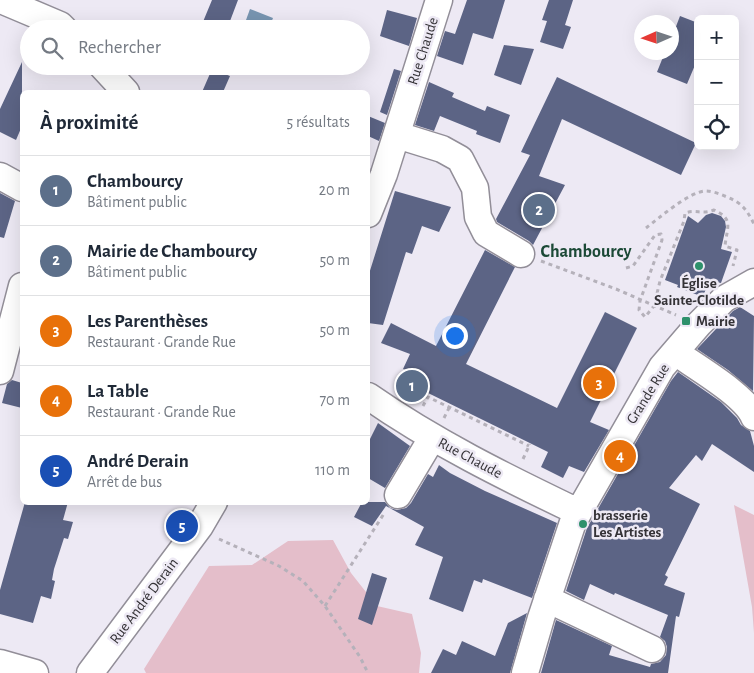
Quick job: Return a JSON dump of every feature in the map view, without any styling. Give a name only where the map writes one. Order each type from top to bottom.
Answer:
[{"type":"street","name":"Rue Chaude","points":[[370,209],[384,174],[439,0]]},
{"type":"street","points":[[6,10],[42,20]]},
{"type":"street","points":[[110,75],[124,90]]},
{"type":"street","points":[[397,134],[442,149],[460,159],[475,188],[478,217],[486,233],[521,254]]},
{"type":"street","points":[[0,176],[20,187]]},
{"type":"street","name":"Grande Rue","points":[[525,673],[573,522],[662,367],[699,324],[724,299],[754,282]]},
{"type":"street","points":[[0,371],[20,294]]},
{"type":"street","points":[[675,352],[741,398],[750,408],[754,429]]},
{"type":"street","name":"Rue Chaude","points":[[370,397],[402,420],[438,428],[481,466],[578,512]]},
{"type":"street","points":[[398,495],[438,428]]},
{"type":"street","name":"Rue André Derain","points":[[90,673],[200,526],[212,505]]},
{"type":"street","points":[[547,599],[652,649]]},
{"type":"street","points":[[0,663],[35,673]]},
{"type":"path","points":[[646,228],[682,201],[703,191],[718,193],[734,200],[748,210],[754,224]]},
{"type":"path","points":[[626,268],[633,266],[656,235],[660,234],[662,240],[640,301],[639,310],[645,316],[654,306],[660,281],[684,221],[685,213],[691,211],[706,213],[714,210],[725,215],[728,221],[724,246],[737,250],[724,299]]},
{"type":"path","points":[[521,254],[616,289],[640,301],[699,324]]},
{"type":"path","points":[[423,406],[428,397],[450,405],[529,446]]},
{"type":"path","points":[[438,428],[450,405]]},
{"type":"path","points":[[325,606],[377,523],[398,495]]},
{"type":"path","points":[[200,526],[225,543],[278,566],[303,581],[325,606],[360,657],[368,673]]},
{"type":"shaded area","points":[[734,505],[754,515],[754,633],[752,607]]},
{"type":"shaded area","points":[[333,540],[351,573],[377,606],[412,614],[421,653],[419,673],[146,673],[144,669],[209,566],[252,565],[288,541]]},
{"type":"water","points":[[250,9],[273,18],[272,20],[246,20]]},
{"type":"building","points":[[212,0],[238,0],[230,20],[204,20]]},
{"type":"building","points":[[467,0],[505,0],[493,39],[473,33],[463,65],[437,56],[445,31],[455,34]]},
{"type":"building","points":[[549,0],[573,0],[565,25],[571,27],[563,49],[540,42],[547,21],[542,20]]},
{"type":"building","points":[[387,10],[417,18],[409,46],[380,36]]},
{"type":"building","points":[[680,16],[694,21],[694,67],[687,84],[657,72],[662,60],[679,60]]},
{"type":"building","points":[[504,45],[534,49],[521,85],[494,75]]},
{"type":"building","points":[[20,66],[22,90],[20,90],[20,131],[16,140],[0,132],[0,109]]},
{"type":"building","points":[[394,69],[401,71],[387,115],[380,112]]},
{"type":"building","points":[[209,75],[230,76],[224,90],[203,90]]},
{"type":"building","points":[[557,77],[694,142],[694,147],[681,175],[562,119],[539,176],[565,185],[533,245],[497,222],[496,219],[530,155],[521,152]]},
{"type":"building","points":[[429,82],[454,93],[452,97],[485,111],[487,106],[510,115],[500,143],[476,134],[477,131],[440,116],[434,131],[415,125]]},
{"type":"building","points":[[370,117],[385,123],[379,141],[370,137]]},
{"type":"building","points":[[395,191],[451,207],[439,232],[422,226],[412,254],[406,252],[383,325],[370,323],[370,271]]},
{"type":"building","points":[[0,193],[15,201],[4,238],[0,237]]},
{"type":"building","name":"Église Sainte-Clotilde","points":[[712,213],[721,216],[725,221],[726,227],[721,249],[732,252],[721,283],[709,280],[703,297],[665,280],[688,216],[698,223],[706,215]]},
{"type":"building","points":[[485,250],[515,267],[466,364],[557,408],[605,312],[637,328],[590,422],[609,430],[584,472],[569,466],[563,478],[541,467],[548,452],[426,392],[422,400],[397,388],[406,370],[403,369],[410,354],[381,343],[391,323],[436,346]]},
{"type":"building","points":[[740,307],[754,316],[753,391],[728,370],[697,349],[733,311]]},
{"type":"building","points":[[678,372],[721,402],[737,418],[741,425],[750,431],[754,446],[754,472],[712,444],[702,461],[696,455],[669,488],[700,504],[665,575],[668,577],[664,585],[685,593],[679,617],[676,616],[668,673],[541,673],[556,620],[612,646],[609,655],[650,667],[651,664],[660,662],[666,655],[667,647],[665,641],[660,637],[668,615],[590,584],[584,600],[566,591],[587,528],[671,381]]},
{"type":"building","points":[[12,380],[20,382],[20,408],[2,403],[7,384]]},
{"type":"building","points":[[378,423],[410,446],[385,488],[370,479],[370,439]]},
{"type":"building","points":[[439,465],[450,473],[485,491],[557,523],[532,598],[483,579],[482,583],[474,580],[463,612],[429,599],[443,557],[415,545],[424,527],[386,506],[372,526],[354,517],[360,505],[370,505],[370,502],[385,502],[390,508],[397,510],[406,508],[428,474],[433,477]]},
{"type":"building","points":[[24,505],[67,505],[63,520],[73,522],[68,539],[64,538],[54,569],[52,580],[55,581],[51,599],[41,596],[33,623],[0,614],[0,590]]},
{"type":"building","points":[[372,573],[387,578],[372,625],[358,619]]},
{"type":"building","points":[[527,613],[510,673],[431,673],[443,649],[456,655],[462,641],[495,656],[508,623]]},
{"type":"place","name":"Mairie de Chambourcy","points":[[539,210]]},
{"type":"place","name":"Église Sainte-Clotilde","points":[[699,266]]},
{"type":"place","name":"Mairie","points":[[686,321]]},
{"type":"place","name":"Les Parenthèses","points":[[599,383]]},
{"type":"place","name":"Chambourcy","points":[[412,386]]},
{"type":"place","name":"La Table","points":[[620,456]]},
{"type":"place","name":"brasserie Les Artistes","points":[[583,524]]},
{"type":"place","name":"André Derain","points":[[182,526]]},
{"type":"district","name":"Chambourcy","points":[[586,252]]}]
